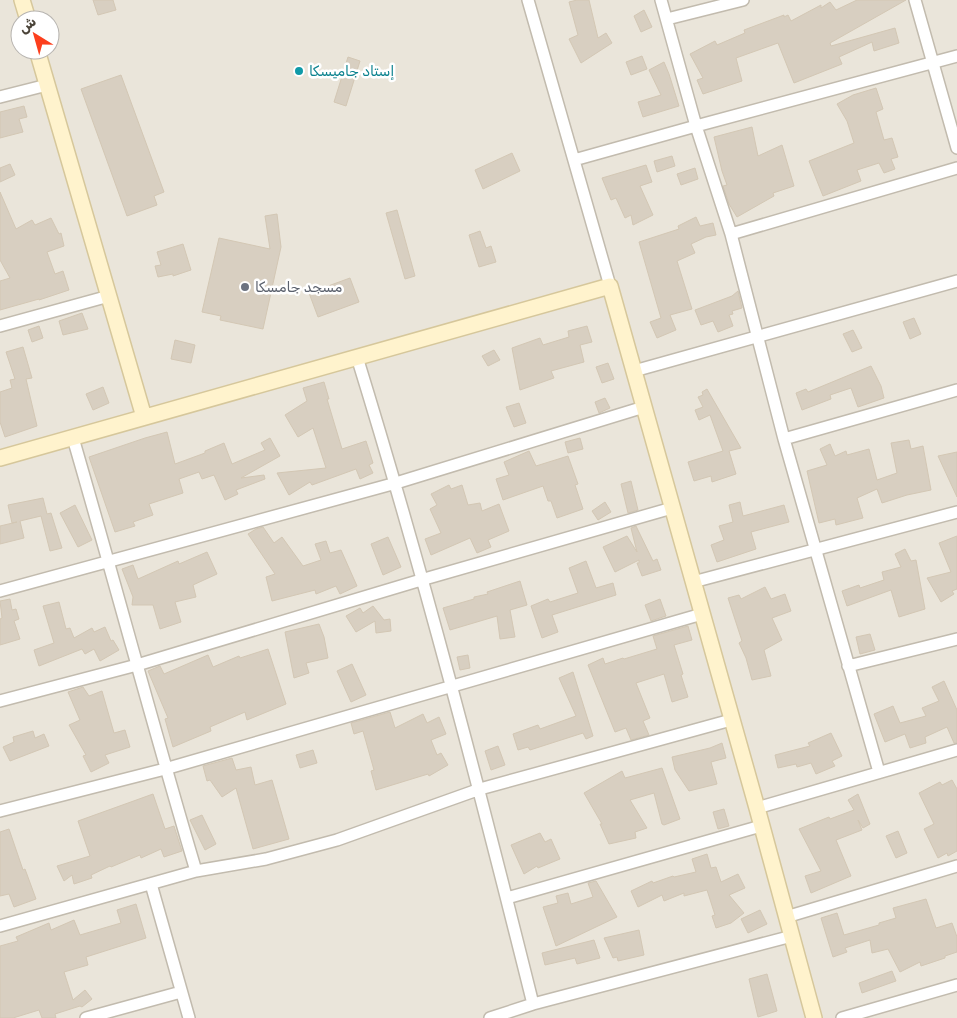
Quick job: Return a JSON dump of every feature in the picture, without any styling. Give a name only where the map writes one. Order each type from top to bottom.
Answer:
[{"type":"street","points":[[528,0],[634,371],[814,1018]]},
{"type":"street","points":[[661,0],[696,126],[731,234],[784,439],[879,772]]},
{"type":"street","points":[[667,19],[743,0]]},
{"type":"street","points":[[915,0],[957,148]]},
{"type":"street","points":[[574,160],[957,56]]},
{"type":"street","points":[[40,60],[144,417]]},
{"type":"street","points":[[0,97],[47,85]]},
{"type":"street","points":[[731,234],[957,168]]},
{"type":"street","points":[[634,371],[757,335],[957,281]]},
{"type":"street","points":[[0,458],[610,286]]},
{"type":"street","points":[[0,326],[109,296]]},
{"type":"street","points":[[357,357],[396,483],[421,580],[480,788],[533,1004]]},
{"type":"street","points":[[784,439],[957,390]]},
{"type":"street","points":[[0,590],[396,483],[644,407]]},
{"type":"street","points":[[73,438],[165,769],[196,871]]},
{"type":"street","points":[[0,701],[137,665],[421,580],[672,508]]},
{"type":"street","points":[[693,582],[957,512]]},
{"type":"street","points":[[0,811],[165,769],[450,685],[702,614]]},
{"type":"street","points":[[848,666],[957,639]]},
{"type":"street","points":[[0,926],[196,871],[266,859],[337,840],[480,788],[731,720]]},
{"type":"street","points":[[756,808],[957,750]]},
{"type":"street","points":[[507,898],[761,826]]},
{"type":"street","points":[[786,917],[957,866]]},
{"type":"street","points":[[151,884],[188,1018]]},
{"type":"street","points":[[491,1018],[533,1004],[792,936]]},
{"type":"street","points":[[842,1018],[957,985]]},
{"type":"street","points":[[86,1018],[181,992]]},
{"type":"shaded area","points":[[0,0],[957,0],[957,1018],[0,1018]]},
{"type":"building","points":[[93,0],[113,0],[116,10],[98,15]]},
{"type":"building","points":[[589,0],[598,38],[606,33],[612,43],[581,63],[569,39],[578,35],[569,2]]},
{"type":"building","points":[[857,0],[906,0],[830,43],[831,46],[895,28],[899,43],[874,51],[872,42],[839,57],[842,64],[794,83],[778,43],[736,58],[742,81],[703,94],[697,80],[703,78],[690,54],[715,41],[717,45],[745,33],[744,30],[784,15],[784,17],[788,15],[791,21],[830,2],[836,10]]},
{"type":"building","points":[[644,10],[652,27],[641,32],[634,16]]},
{"type":"building","points":[[642,56],[647,69],[631,75],[626,62]]},
{"type":"building","points":[[348,57],[360,61],[346,106],[334,102]]},
{"type":"building","points":[[664,62],[679,106],[643,117],[638,102],[661,95],[649,70]]},
{"type":"building","points":[[121,75],[164,192],[154,196],[157,205],[127,216],[81,89]]},
{"type":"building","points":[[876,88],[883,109],[876,112],[884,140],[892,138],[898,157],[891,159],[895,169],[884,173],[879,163],[857,170],[861,181],[823,196],[809,161],[854,143],[847,121],[837,104],[853,95]]},
{"type":"building","points":[[24,106],[27,117],[19,119],[23,132],[0,138],[0,112]]},
{"type":"building","points":[[752,127],[758,156],[782,145],[794,186],[773,193],[774,196],[737,217],[729,204],[723,186],[727,185],[714,137]]},
{"type":"building","points":[[512,153],[520,171],[483,189],[475,170]]},
{"type":"building","points":[[672,156],[675,166],[657,172],[654,161]]},
{"type":"building","points":[[10,164],[15,175],[0,182],[0,168]]},
{"type":"building","points":[[646,165],[652,182],[640,186],[653,215],[633,225],[631,215],[625,218],[616,198],[611,200],[602,178]]},
{"type":"building","points":[[695,168],[698,179],[681,185],[677,174]]},
{"type":"building","points":[[0,192],[16,229],[32,220],[35,225],[51,218],[59,234],[61,233],[64,246],[47,252],[55,274],[63,271],[69,290],[0,310],[0,281],[10,278],[0,260]]},
{"type":"building","points":[[397,210],[415,276],[405,279],[386,213]]},
{"type":"building","points":[[277,214],[281,247],[263,329],[220,320],[221,316],[202,312],[219,238],[270,249],[265,216]]},
{"type":"building","points":[[696,217],[700,226],[713,223],[716,235],[706,237],[691,244],[695,253],[677,261],[692,309],[670,315],[676,330],[657,338],[650,322],[661,318],[639,242],[679,229],[678,226]]},
{"type":"building","points":[[480,231],[486,248],[491,246],[496,262],[479,267],[469,235]]},
{"type":"building","points":[[183,244],[191,270],[173,276],[173,274],[158,277],[155,266],[161,265],[157,252]]},
{"type":"building","points":[[350,278],[359,302],[318,317],[309,293]]},
{"type":"building","points":[[738,291],[742,308],[732,311],[733,314],[729,315],[733,326],[718,332],[713,321],[701,325],[695,310],[732,296]]},
{"type":"building","points":[[82,313],[88,329],[63,335],[59,321]]},
{"type":"building","points":[[914,318],[921,334],[910,339],[903,322]]},
{"type":"building","points":[[39,326],[43,338],[32,342],[28,330]]},
{"type":"building","points":[[587,326],[592,342],[580,345],[584,362],[551,371],[554,378],[520,390],[512,348],[540,338],[543,345],[569,337],[568,331]]},
{"type":"building","points":[[853,330],[862,348],[852,352],[843,334]]},
{"type":"building","points":[[175,340],[195,345],[191,363],[171,359]]},
{"type":"building","points":[[23,347],[32,378],[26,379],[37,426],[5,437],[0,422],[0,392],[12,388],[10,380],[15,379],[6,352]]},
{"type":"building","points":[[494,350],[500,360],[488,366],[482,356]]},
{"type":"building","points":[[608,363],[614,379],[602,383],[596,367]]},
{"type":"building","points":[[871,366],[881,386],[884,398],[858,407],[851,388],[830,395],[831,399],[802,410],[796,393],[806,389],[808,392]]},
{"type":"building","points":[[324,382],[329,399],[327,399],[342,449],[366,441],[373,463],[369,465],[373,473],[360,479],[356,469],[312,485],[310,482],[289,495],[277,473],[326,468],[313,428],[298,437],[285,415],[307,401],[303,388]]},
{"type":"building","points":[[103,387],[109,403],[93,410],[86,394]]},
{"type":"building","points":[[707,389],[741,448],[729,451],[736,474],[712,482],[711,476],[694,481],[688,462],[723,451],[710,415],[699,420],[695,410],[703,407],[698,397],[703,395],[702,392]]},
{"type":"building","points":[[605,398],[610,408],[599,413],[595,402]]},
{"type":"building","points":[[519,403],[526,423],[514,427],[506,407]]},
{"type":"building","points":[[167,432],[175,464],[205,453],[205,451],[224,443],[232,464],[265,450],[261,443],[270,438],[280,456],[241,478],[264,475],[265,479],[236,490],[238,494],[225,500],[214,475],[202,479],[199,472],[179,479],[183,493],[149,504],[153,515],[133,522],[135,526],[115,532],[89,457]]},
{"type":"building","points":[[580,438],[583,449],[568,453],[565,442]]},
{"type":"building","points":[[909,440],[911,449],[923,446],[931,490],[882,503],[877,489],[857,498],[863,518],[836,525],[835,519],[819,523],[807,471],[827,465],[820,449],[830,444],[835,456],[846,451],[847,455],[869,449],[877,480],[897,473],[891,443]]},
{"type":"building","points":[[529,451],[536,466],[568,456],[578,484],[575,485],[583,509],[557,518],[543,486],[503,500],[496,479],[509,475],[504,462]]},
{"type":"building","points":[[957,452],[957,497],[938,456]]},
{"type":"building","points":[[631,481],[638,510],[628,513],[621,484]]},
{"type":"building","points":[[449,485],[451,489],[462,485],[468,505],[480,503],[482,511],[499,504],[509,531],[488,540],[491,547],[477,553],[470,538],[431,555],[425,539],[441,533],[430,509],[437,505],[431,494]]},
{"type":"building","points":[[43,498],[47,514],[51,513],[62,548],[50,551],[41,516],[20,521],[24,538],[0,544],[0,526],[17,522],[12,523],[8,505]]},
{"type":"building","points":[[605,502],[611,512],[598,520],[592,511]]},
{"type":"building","points":[[740,502],[743,516],[784,505],[789,522],[751,532],[756,549],[717,562],[711,545],[724,540],[719,526],[733,522],[729,505]]},
{"type":"building","points":[[75,505],[92,540],[78,547],[60,513]]},
{"type":"building","points":[[636,526],[653,561],[657,559],[661,570],[642,576],[637,563],[639,563],[639,560],[615,572],[603,547],[627,536],[637,552],[631,528]]},
{"type":"building","points":[[263,527],[274,543],[282,537],[303,566],[321,560],[315,544],[326,541],[330,553],[341,550],[357,586],[340,594],[336,586],[316,594],[315,590],[272,601],[266,577],[275,574],[248,534]]},
{"type":"building","points":[[957,536],[957,589],[952,591],[954,594],[941,602],[927,578],[951,572],[939,543]]},
{"type":"building","points":[[388,537],[401,567],[383,575],[371,544]]},
{"type":"building","points":[[905,549],[911,561],[916,560],[925,609],[899,617],[891,590],[847,606],[842,591],[859,585],[860,588],[884,580],[882,572],[901,567],[895,554]]},
{"type":"building","points":[[207,552],[217,574],[193,585],[196,597],[175,602],[181,622],[160,629],[153,605],[132,605],[133,597],[122,569],[133,565],[138,579],[178,561],[179,564]]},
{"type":"building","points":[[586,561],[596,588],[613,583],[616,595],[552,615],[558,632],[542,638],[531,606],[548,599],[550,602],[578,593],[569,568]]},
{"type":"building","points":[[520,581],[527,605],[510,610],[515,637],[500,639],[497,616],[450,630],[443,608],[474,599],[474,597],[488,594],[487,592]]},
{"type":"building","points":[[765,587],[771,599],[785,594],[791,611],[772,618],[782,640],[764,650],[771,676],[752,680],[746,658],[739,643],[742,641],[728,598],[739,595],[741,599]]},
{"type":"building","points":[[10,599],[12,610],[16,609],[19,619],[14,621],[20,639],[0,645],[0,619],[2,618],[0,601]]},
{"type":"building","points":[[660,599],[666,616],[651,621],[645,605]]},
{"type":"building","points":[[59,602],[66,629],[70,628],[74,638],[92,628],[94,632],[105,627],[111,641],[113,640],[119,650],[100,661],[94,649],[85,654],[82,649],[39,666],[34,650],[54,643],[43,606]]},
{"type":"building","points":[[373,606],[384,620],[390,619],[391,631],[376,633],[375,621],[356,632],[346,616],[360,608],[363,613]]},
{"type":"building","points":[[319,624],[324,637],[328,658],[306,663],[309,673],[294,678],[285,632]]},
{"type":"building","points":[[688,626],[692,640],[674,645],[688,697],[672,702],[664,674],[636,683],[650,718],[643,721],[649,735],[631,740],[626,728],[615,732],[588,665],[603,658],[605,664],[657,649],[653,636]]},
{"type":"building","points":[[870,634],[875,650],[860,654],[856,637]]},
{"type":"building","points":[[268,649],[286,704],[247,720],[245,712],[210,727],[211,731],[173,747],[165,719],[168,718],[148,671],[160,666],[164,674],[208,655],[213,667],[239,656],[240,658]]},
{"type":"building","points":[[468,655],[470,668],[460,670],[457,657]]},
{"type":"building","points":[[352,664],[366,695],[351,702],[337,671]]},
{"type":"building","points":[[573,672],[593,736],[586,739],[583,733],[530,750],[528,747],[518,750],[513,734],[538,725],[540,729],[576,716],[559,678]]},
{"type":"building","points":[[944,681],[957,710],[957,743],[954,743],[947,727],[925,737],[926,743],[910,748],[905,734],[885,742],[874,714],[893,706],[900,723],[926,716],[922,708],[939,701],[932,687]]},
{"type":"building","points":[[83,687],[89,696],[102,691],[114,733],[125,730],[130,747],[105,755],[109,763],[91,772],[83,756],[86,755],[69,725],[80,720],[68,692]]},
{"type":"building","points":[[390,712],[395,728],[423,714],[427,723],[439,717],[446,734],[431,740],[437,755],[441,753],[448,765],[429,776],[428,774],[376,790],[371,771],[374,770],[363,731],[354,734],[351,723]]},
{"type":"building","points":[[33,731],[35,738],[44,734],[49,746],[10,761],[3,747],[14,742],[13,737]]},
{"type":"building","points":[[831,733],[842,756],[832,761],[835,766],[816,774],[811,763],[797,767],[796,764],[778,768],[775,755],[810,746],[808,743]]},
{"type":"building","points":[[722,743],[726,758],[711,762],[717,784],[689,791],[675,770],[672,757],[710,748]]},
{"type":"building","points":[[498,746],[505,765],[491,770],[485,751]]},
{"type":"building","points":[[313,750],[317,763],[300,768],[296,755]]},
{"type":"building","points":[[232,758],[236,770],[251,767],[255,785],[272,780],[289,839],[253,849],[236,788],[222,797],[210,780],[207,781],[203,766]]},
{"type":"building","points":[[662,768],[680,819],[662,824],[654,793],[630,800],[647,828],[635,832],[636,838],[609,844],[600,824],[602,824],[584,793],[622,771],[625,778]]},
{"type":"building","points":[[952,780],[957,789],[957,851],[948,856],[947,853],[938,858],[924,829],[934,824],[919,793],[940,782],[942,785]]},
{"type":"building","points":[[153,794],[165,829],[174,826],[182,851],[164,857],[161,849],[141,858],[140,855],[110,866],[91,875],[92,878],[74,884],[72,875],[64,881],[57,866],[90,856],[78,821]]},
{"type":"building","points":[[858,794],[870,824],[863,828],[858,820],[862,830],[836,840],[851,876],[811,893],[805,876],[821,871],[799,829],[829,817],[830,819],[854,810],[848,800]]},
{"type":"building","points":[[724,809],[729,826],[718,829],[713,812]]},
{"type":"building","points":[[202,815],[216,844],[205,850],[190,820]]},
{"type":"building","points":[[9,829],[23,870],[25,869],[36,899],[14,907],[9,894],[0,896],[0,832]]},
{"type":"building","points":[[898,831],[907,853],[896,858],[886,836]]},
{"type":"building","points":[[540,833],[545,842],[551,839],[560,859],[538,868],[537,866],[524,874],[511,845]]},
{"type":"building","points":[[707,854],[711,868],[716,867],[721,882],[738,874],[745,888],[729,895],[744,913],[731,923],[716,928],[712,916],[715,915],[707,890],[684,896],[684,893],[664,901],[662,895],[638,907],[631,891],[652,881],[653,883],[673,876],[696,872],[692,859]]},
{"type":"building","points":[[596,881],[617,917],[556,946],[543,907],[558,903],[556,896],[568,893],[571,904],[593,897],[588,883]]},
{"type":"building","points":[[926,899],[936,928],[952,923],[957,937],[957,952],[921,966],[920,962],[900,972],[888,949],[872,953],[870,940],[845,948],[847,952],[833,957],[821,918],[837,913],[844,935],[896,918],[893,908]]},
{"type":"building","points":[[136,904],[146,938],[86,957],[88,965],[64,972],[73,1000],[85,990],[92,999],[82,1007],[55,1014],[56,1018],[42,1018],[39,1010],[13,1018],[0,1018],[0,946],[18,941],[16,937],[49,923],[51,930],[74,920],[80,935],[121,923],[117,910]]},
{"type":"building","points":[[760,910],[767,924],[748,933],[741,919]]},
{"type":"building","points":[[639,930],[644,955],[618,961],[617,957],[613,958],[604,938]]},
{"type":"building","points":[[594,940],[600,958],[577,964],[575,958],[545,965],[542,953]]},
{"type":"building","points":[[892,971],[896,981],[862,993],[859,983]]},
{"type":"building","points":[[767,974],[777,1011],[758,1017],[749,979]]},
{"type":"place","name":"إستاد جاميسكا","points":[[299,71]]},
{"type":"place","name":"مسجد جامسكا","points":[[245,287]]}]
